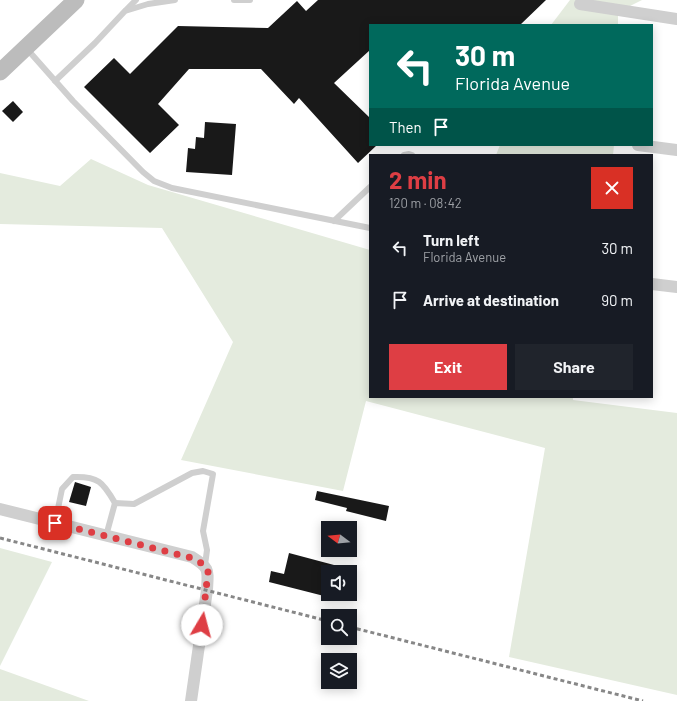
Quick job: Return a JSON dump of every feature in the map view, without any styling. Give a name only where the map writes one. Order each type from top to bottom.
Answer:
[{"type":"main road","points":[[0,72],[76,0]]},
{"type":"street","points":[[580,4],[677,19]]},
{"type":"street","points":[[646,146],[677,150]]},
{"type":"street","points":[[653,284],[677,287]]},
{"type":"street","points":[[0,509],[192,558],[205,565],[208,572],[207,590],[191,701]]},
{"type":"lane","points":[[55,81],[95,43],[136,0]]},
{"type":"lane","points":[[125,11],[148,4],[175,0]]},
{"type":"lane","points":[[234,0],[250,0]]},
{"type":"lane","points":[[26,48],[84,112],[154,181],[172,188],[334,221],[368,226]]},
{"type":"lane","points":[[334,221],[369,188]]},
{"type":"lane","points":[[115,503],[134,504],[192,473],[203,471],[212,474],[203,531],[207,550],[205,565]]},
{"type":"lane","points":[[55,523],[62,490],[73,477],[86,476],[105,485],[115,503],[106,536]]},
{"type":"shaded area","points":[[570,0],[642,0],[618,12],[618,24],[552,24]]},
{"type":"shaded area","points":[[500,146],[614,146],[613,154],[496,154]]},
{"type":"shaded area","points":[[91,159],[148,185],[369,250],[369,398],[573,398],[573,400],[677,413],[677,695],[509,657],[545,448],[366,401],[343,491],[181,460],[233,342],[162,228],[0,224],[0,173],[60,186]]},
{"type":"shaded area","points":[[0,548],[52,562],[0,666]]},
{"type":"shaded area","points":[[0,669],[89,701],[0,701]]},
{"type":"building","points":[[318,0],[546,0],[521,24],[369,24],[369,51],[334,83],[369,117],[369,146],[376,146],[358,163],[299,98],[294,104],[261,69],[189,69],[158,104],[179,125],[150,153],[84,87],[114,58],[130,74],[178,26],[268,28],[297,1],[306,11]]},
{"type":"building","points":[[13,101],[23,112],[13,122],[2,111]]},
{"type":"building","points":[[205,122],[236,124],[232,175],[186,172],[188,148],[195,149],[196,137],[204,138]]},
{"type":"building","points":[[75,482],[91,487],[86,506],[69,502]]},
{"type":"building","points":[[317,491],[389,506],[386,521],[346,511],[347,508],[315,500]]},
{"type":"building","points":[[289,553],[334,565],[321,565],[321,595],[269,582],[271,571],[284,574]]},
{"type":"railway","points":[[0,538],[321,619]]},
{"type":"railway","points":[[357,629],[643,701]]},
{"type":"route","points":[[55,523],[192,558],[205,565],[208,572],[202,625]]}]
